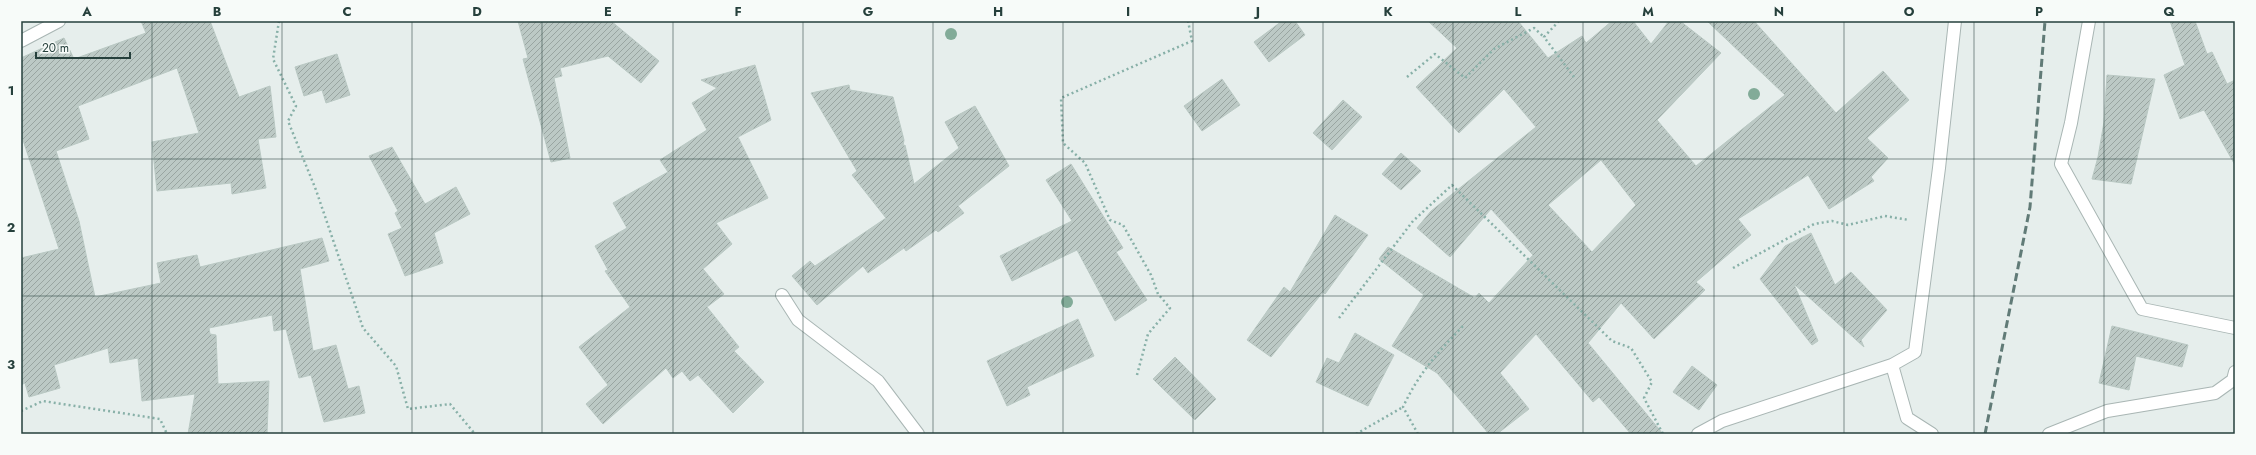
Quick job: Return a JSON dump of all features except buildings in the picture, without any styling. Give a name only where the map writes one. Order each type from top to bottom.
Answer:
[{"type":"street","points":[[21,41],[59,21]]},
{"type":"street","points":[[1698,434],[1722,421],[1892,365],[1915,352],[1932,225],[1955,21]]},
{"type":"street","points":[[2089,21],[2071,122],[2061,164],[2142,309],[2235,328]]},
{"type":"street","points":[[782,295],[798,320],[878,381],[918,434]]},
{"type":"street","points":[[1892,365],[1907,418],[1932,434]]},
{"type":"street","points":[[2049,434],[2107,411],[2215,393],[2234,380],[2235,372]]},
{"type":"path","points":[[279,21],[273,59],[296,106],[288,121],[316,190],[363,328],[396,366],[408,409],[450,404],[475,434]]},
{"type":"path","points":[[1138,375],[1148,334],[1170,308],[1158,294],[1151,275],[1123,225],[1110,220],[1085,162],[1063,143],[1061,98],[1192,41],[1188,21]]},
{"type":"path","points":[[1544,37],[1559,21]]},
{"type":"path","points":[[1407,77],[1435,54],[1465,78],[1494,49],[1534,28],[1544,37],[1574,77]]},
{"type":"path","points":[[1339,318],[1413,221],[1452,185],[1612,341],[1631,348],[1652,382],[1644,398],[1663,434]]},
{"type":"path","points":[[1733,268],[1814,224],[1832,221],[1848,225],[1885,216],[1932,225]]},
{"type":"path","points":[[1356,434],[1404,407],[1414,384],[1432,358],[1464,325]]},
{"type":"path","points":[[21,411],[43,401],[160,419],[167,434]]},
{"type":"path","points":[[1404,407],[1418,434]]},
{"type":"railway","points":[[1985,434],[2030,207],[2045,21]]}]
